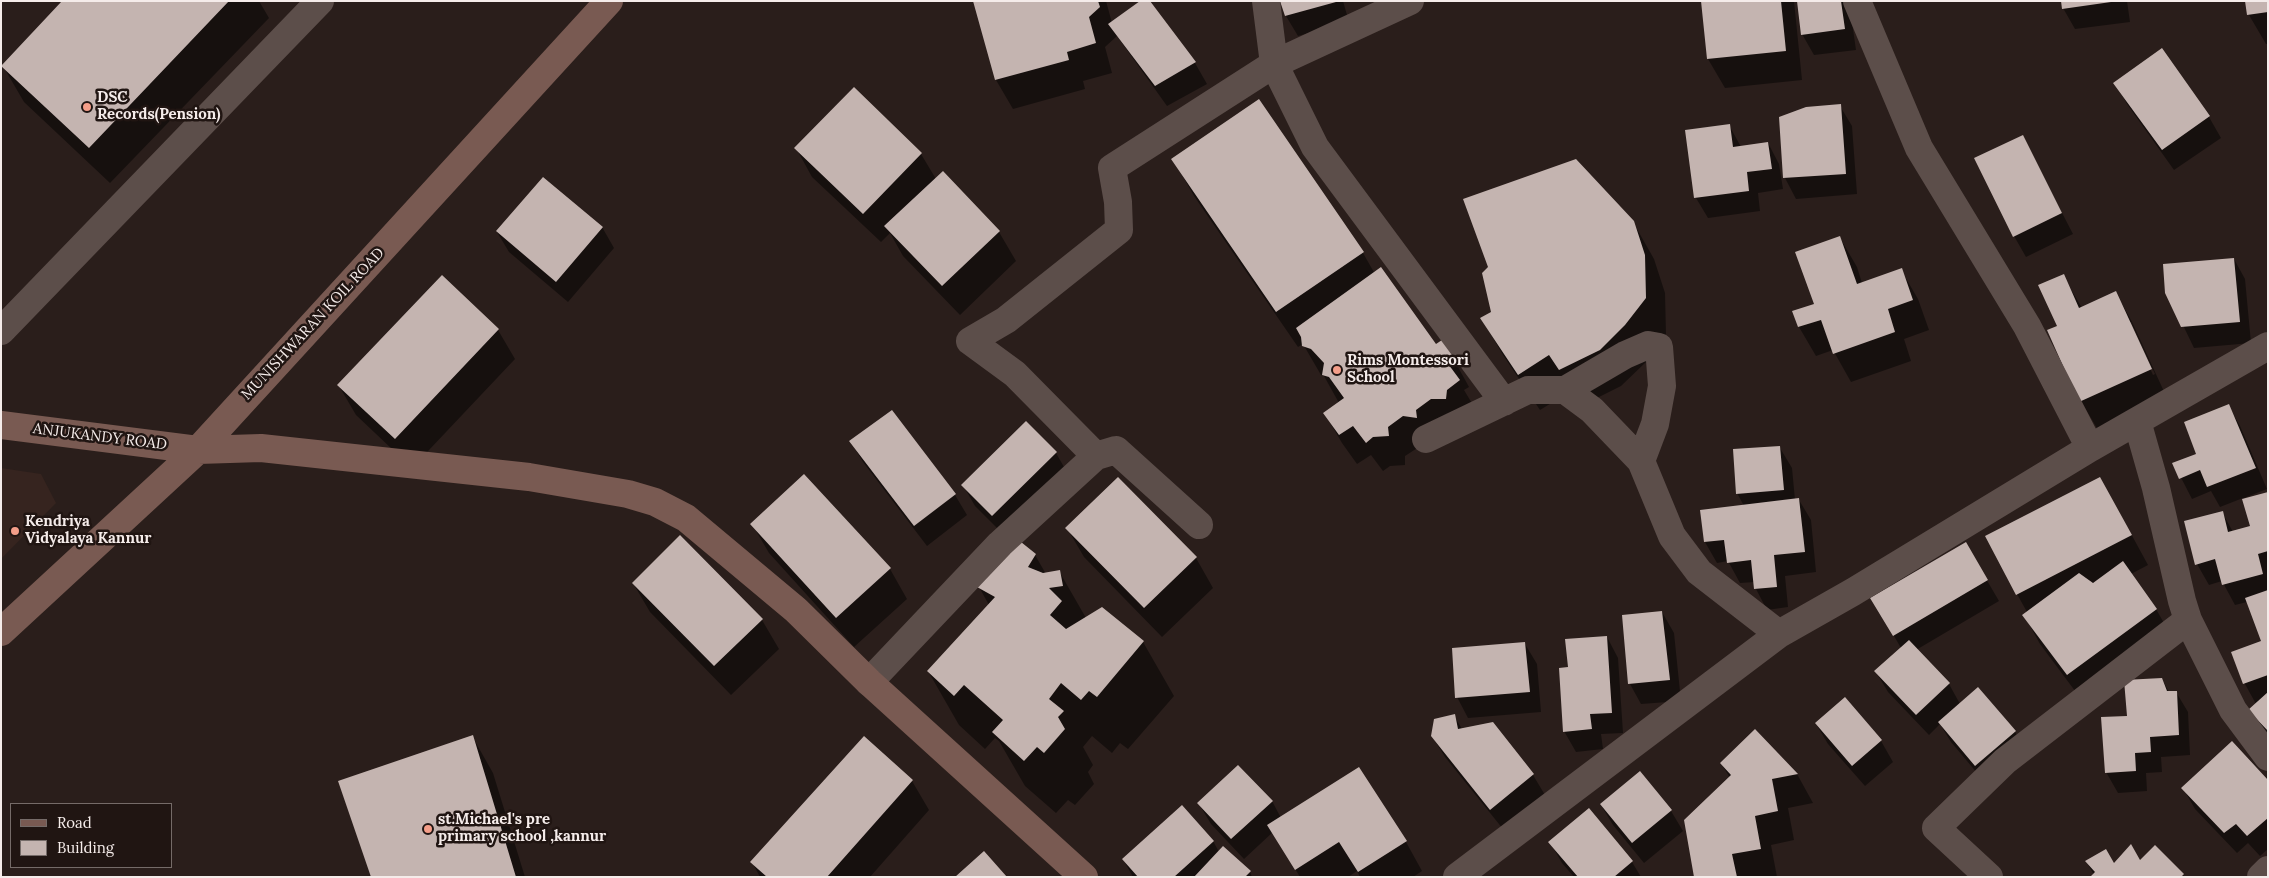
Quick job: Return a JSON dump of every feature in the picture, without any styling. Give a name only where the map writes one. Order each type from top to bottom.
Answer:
[{"type":"main road","name":"MUNISHWARAN KOIL ROAD","points":[[1,632],[198,450],[609,1]]},
{"type":"main road","name":"ANJUKANDY ROAD","points":[[1,425],[198,450],[261,448],[352,456],[529,477],[628,494],[655,502],[686,518],[781,598],[869,682],[1084,877]]},
{"type":"street","points":[[1,331],[320,1]]},
{"type":"street","points":[[1266,1],[1274,64],[1315,147],[1504,402]]},
{"type":"street","points":[[1096,456],[1015,374],[970,342],[1006,320],[1119,230],[1118,202],[1112,168],[1274,64],[1410,1]]},
{"type":"street","points":[[1857,1],[1919,148],[2027,326],[2090,448]]},
{"type":"street","points":[[1426,439],[1528,390],[1565,390],[1625,355],[1648,345],[1659,346],[1662,386],[1655,424],[1641,461]]},
{"type":"street","points":[[1456,877],[1779,634],[1853,592],[2090,448],[2268,346]]},
{"type":"street","points":[[1565,390],[1592,410],[1641,461],[1672,536],[1699,572],[1779,634]]},
{"type":"street","points":[[2137,421],[2156,488],[2188,620],[2233,710],[2268,757]]},
{"type":"street","points":[[869,682],[1000,544],[1096,456],[1116,450],[1198,525]]},
{"type":"street","points":[[1989,877],[1936,828],[2005,761],[2188,620]]},
{"type":"street","points":[[2261,877],[2268,870]]},
{"type":"shaded area","name":"Kendriya Vidyalaya Kannur","points":[[1,468],[41,474],[56,503],[1,559]]},
{"type":"building","name":"DSC Records(Pension)","points":[[62,1],[229,1],[89,148],[1,66]]},
{"type":"building","points":[[973,1],[1098,1],[1100,7],[1089,17],[1096,43],[1067,52],[1069,60],[995,80]]},
{"type":"building","points":[[1140,1],[1150,1],[1196,62],[1155,86],[1108,24]]},
{"type":"building","points":[[1280,1],[1336,1],[1336,2],[1285,16]]},
{"type":"building","points":[[1701,1],[1781,1],[1786,51],[1707,59]]},
{"type":"building","points":[[1797,1],[1841,1],[1845,29],[1801,35]]},
{"type":"building","points":[[2061,1],[2111,1],[2111,2],[2062,9]]},
{"type":"building","points":[[2245,1],[2268,1],[2268,12],[2247,15]]},
{"type":"building","points":[[2162,48],[2210,116],[2162,150],[2113,83]]},
{"type":"building","points":[[854,87],[922,153],[863,214],[794,148]]},
{"type":"building","points":[[1259,99],[1364,252],[1276,312],[1171,159]]},
{"type":"building","points":[[1841,104],[1846,174],[1783,178],[1779,117],[1806,107]]},
{"type":"building","points":[[1730,124],[1733,147],[1768,142],[1772,169],[1747,172],[1749,191],[1694,198],[1685,130]]},
{"type":"building","points":[[2023,135],[2062,213],[2013,237],[1974,158]]},
{"type":"building","points":[[1576,159],[1634,221],[1645,255],[1646,298],[1625,325],[1600,350],[1559,370],[1549,355],[1518,375],[1480,318],[1491,312],[1482,273],[1488,267],[1463,199]]},
{"type":"building","points":[[943,171],[1000,231],[942,286],[884,226]]},
{"type":"building","points":[[543,177],[603,227],[556,282],[496,231]]},
{"type":"building","points":[[1840,236],[1857,284],[1902,268],[1913,300],[1888,309],[1895,332],[1833,354],[1821,320],[1798,327],[1792,311],[1814,304],[1795,252]]},
{"type":"building","points":[[2234,258],[2240,322],[2181,327],[2165,293],[2163,264]]},
{"type":"building","points":[[1381,267],[1436,344],[1442,340],[1454,357],[1446,361],[1460,380],[1447,390],[1446,399],[1431,399],[1416,410],[1417,418],[1403,416],[1388,427],[1389,436],[1373,437],[1366,443],[1353,426],[1339,435],[1323,413],[1344,398],[1329,377],[1322,375],[1324,363],[1311,349],[1302,346],[1301,337],[1296,328]]},
{"type":"building","points":[[2064,274],[2079,308],[2116,291],[2152,369],[2079,402],[2047,330],[2057,326],[2038,285]]},
{"type":"building","points":[[442,275],[499,329],[395,439],[337,385]]},
{"type":"building","points":[[2229,404],[2256,468],[2207,487],[2200,470],[2179,479],[2172,463],[2196,454],[2184,422]]},
{"type":"building","points":[[892,410],[956,494],[914,526],[849,441]]},
{"type":"building","points":[[1026,421],[1057,452],[992,516],[961,485]]},
{"type":"building","points":[[1780,446],[1784,490],[1736,494],[1733,449]]},
{"type":"building","points":[[804,474],[891,568],[836,618],[750,524]]},
{"type":"building","points":[[1118,477],[1197,557],[1144,608],[1065,528]]},
{"type":"building","points":[[2100,477],[2132,535],[2016,595],[1985,536]]},
{"type":"building","points":[[2268,492],[2268,551],[2258,554],[2263,574],[2222,585],[2215,559],[2195,565],[2184,521],[2223,511],[2228,532],[2250,526],[2242,499]]},
{"type":"building","points":[[1799,498],[1805,552],[1774,555],[1777,587],[1754,589],[1751,560],[1727,563],[1724,540],[1704,542],[1700,510]]},
{"type":"building","points":[[680,535],[763,619],[714,666],[632,583]]},
{"type":"building","points":[[1021,542],[1036,554],[1028,567],[1043,573],[1060,570],[1063,586],[1049,588],[1062,601],[1050,615],[1066,629],[1102,607],[1144,641],[1097,697],[1089,691],[1081,700],[1061,683],[1049,699],[1064,711],[1058,717],[1065,729],[1044,753],[1037,747],[1024,761],[992,732],[1003,720],[964,685],[954,696],[927,671],[995,597],[977,587]]},
{"type":"building","points":[[1966,542],[1988,580],[1893,636],[1870,598]]},
{"type":"building","points":[[2123,561],[2157,609],[2067,675],[2022,615],[2079,573],[2093,583]]},
{"type":"building","points":[[2268,590],[2268,675],[2243,684],[2231,652],[2261,641],[2245,598]]},
{"type":"building","points":[[1662,611],[1670,680],[1628,684],[1622,615]]},
{"type":"building","points":[[1607,636],[1612,713],[1590,714],[1592,729],[1563,732],[1559,668],[1568,667],[1565,639]]},
{"type":"building","points":[[1909,640],[1950,683],[1916,715],[1874,671]]},
{"type":"building","points":[[1525,642],[1530,692],[1455,698],[1452,648]]},
{"type":"building","points":[[2162,678],[2167,691],[2177,691],[2179,735],[2150,737],[2151,752],[2135,753],[2136,771],[2105,773],[2101,717],[2127,716],[2124,680]]},
{"type":"building","points":[[1978,687],[2016,731],[1975,766],[1938,722]]},
{"type":"building","points":[[2268,692],[2268,731],[2248,710]]},
{"type":"building","points":[[1845,697],[1882,740],[1852,766],[1815,723]]},
{"type":"building","points":[[1455,714],[1458,729],[1493,722],[1534,774],[1490,810],[1431,736],[1434,719]]},
{"type":"building","points":[[1755,729],[1798,774],[1772,779],[1778,811],[1755,816],[1761,849],[1732,854],[1737,877],[1694,877],[1684,820],[1731,775],[1720,763]]},
{"type":"building","name":"st.Michael's pre primary school ,kannur","points":[[473,735],[516,877],[371,877],[338,781]]},
{"type":"building","points":[[864,736],[913,780],[827,877],[767,877],[750,862]]},
{"type":"building","points":[[2232,741],[2268,780],[2268,818],[2247,836],[2236,824],[2224,833],[2181,788]]},
{"type":"building","points":[[1238,765],[1273,801],[1231,839],[1197,803]]},
{"type":"building","points":[[1359,767],[1407,841],[1358,872],[1339,842],[1295,870],[1267,825]]},
{"type":"building","points":[[1640,771],[1672,810],[1632,843],[1600,804]]},
{"type":"building","points":[[1182,805],[1214,841],[1174,877],[1138,877],[1122,859]]},
{"type":"building","points":[[1589,808],[1633,861],[1614,877],[1578,877],[1548,842]]},
{"type":"building","points":[[2131,844],[2140,860],[2155,845],[2184,874],[2181,877],[2090,877],[2095,872],[2085,861],[2106,849],[2114,863]]},
{"type":"building","points":[[1223,846],[1251,871],[1245,877],[1194,877]]},
{"type":"building","points":[[984,851],[1007,877],[955,877]]},
{"type":"place","name":"DSC Records(Pension)","points":[[87,107]]},
{"type":"place","name":"Rims Montessori School","points":[[1337,370]]},
{"type":"place","name":"Kendriya Vidyalaya Kannur","points":[[15,531]]},
{"type":"place","name":"st.Michael's pre primary school ,kannur","points":[[428,829]]}]
